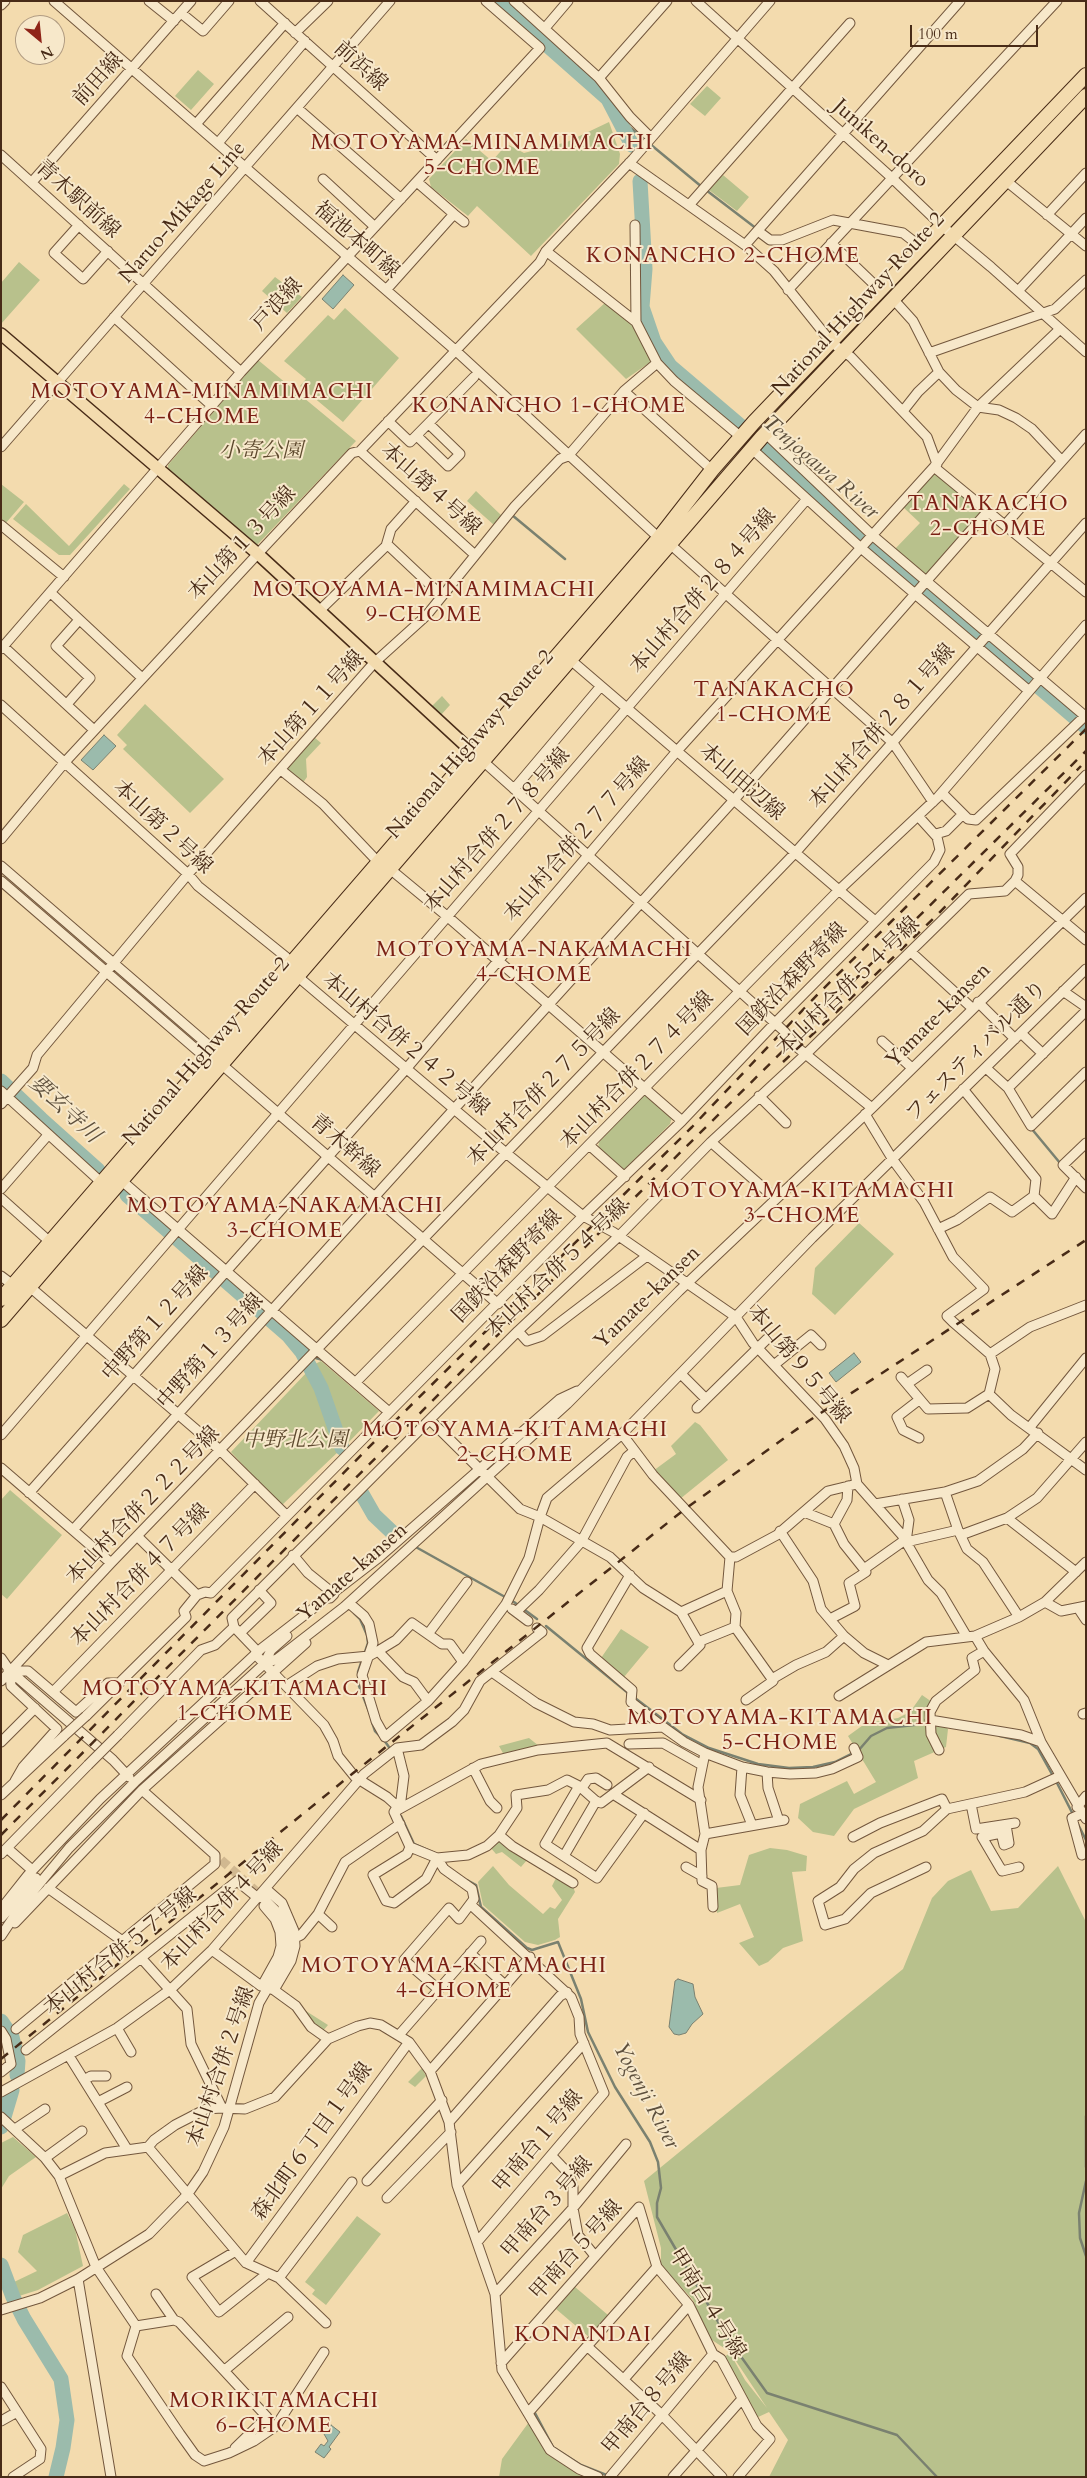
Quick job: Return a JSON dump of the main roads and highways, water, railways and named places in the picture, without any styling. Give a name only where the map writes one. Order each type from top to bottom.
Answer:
[{"type":"highway","name":"National Highway Route 2","points":[[665,541],[712,470],[745,433],[921,247],[948,230],[1005,180],[1086,75]]},
{"type":"highway","name":"National Highway Route 2","points":[[1,1299],[102,1183],[217,1061],[665,541],[894,300],[948,230],[1050,123],[1086,96]]},
{"type":"highway","name":"National Highway Route 2","points":[[1,1320],[122,1181],[217,1061]]},
{"type":"main road","points":[[1,334],[258,554],[374,663],[384,669],[479,757]]},
{"type":"waterway","name":"Tenjogawa River","points":[[497,1],[608,99],[632,145]]},
{"type":"waterway","points":[[620,120],[646,140]]},
{"type":"waterway","points":[[650,144],[702,187]]},
{"type":"waterway","name":"Tenjogawa River","points":[[640,181],[645,269],[642,307],[654,342],[670,366],[764,446],[875,547],[1086,727]]},
{"type":"waterway","points":[[706,190],[757,229]]},
{"type":"waterway","points":[[512,515],[565,559]]},
{"type":"waterway","name":"要玄寺川","points":[[1,1081],[98,1170]]},
{"type":"waterway","points":[[1031,1128],[1060,1163]]},
{"type":"waterway","name":"Yogenji River","points":[[127,1195],[288,1335],[302,1352],[321,1388],[342,1448]]},
{"type":"waterway","points":[[312,1357],[323,1360]]},
{"type":"waterway","name":"要玄寺川","points":[[362,1494],[374,1515],[394,1534]]},
{"type":"waterway","points":[[414,1546],[514,1602],[537,1619]]},
{"type":"waterway","points":[[354,1613],[360,1619],[367,1635],[368,1643],[364,1655]]},
{"type":"waterway","points":[[546,1626],[628,1693]]},
{"type":"waterway","points":[[362,1660],[358,1672],[359,1686],[370,1714]]},
{"type":"waterway","points":[[635,1698],[682,1734],[709,1748],[758,1764],[789,1768],[813,1767],[835,1762],[853,1753]]},
{"type":"waterway","points":[[372,1722],[375,1731],[380,1736]]},
{"type":"waterway","points":[[858,1751],[871,1736],[887,1728],[923,1724]]},
{"type":"waterway","points":[[1000,1736],[1030,1743],[1038,1749],[1053,1776]]},
{"type":"waterway","points":[[384,1740],[391,1750]]},
{"type":"waterway","points":[[1056,1781],[1086,1840]]},
{"type":"waterway","name":"Yogenji River","points":[[401,1816],[414,1844],[439,1855]]},
{"type":"waterway","name":"Yogenji River","points":[[467,1880],[476,1885],[481,1907],[527,1948],[532,1950],[558,1942],[581,1999],[588,2032],[615,2087],[650,2142],[658,2162],[661,2188],[657,2203],[657,2217],[727,2337],[767,2393],[897,2435],[937,2477]]},
{"type":"waterway","points":[[1,2021],[12,2037],[18,2061],[17,2075]]},
{"type":"waterway","points":[[1,2127],[12,2090]]},
{"type":"waterway","points":[[1086,2116],[1086,2167]]},
{"type":"waterway","points":[[1086,2181],[1079,2213],[1080,2238],[1086,2256]]},
{"type":"waterway","points":[[1,2265],[24,2319],[61,2379],[67,2420],[56,2477]]},
{"type":"waterway","points":[[535,2413],[553,2447],[581,2465],[609,2476]]},
{"type":"tunnel","points":[[211,1851],[257,1892]]},
{"type":"railway","points":[[1,1820],[382,1434],[692,1127],[818,994],[1086,729]]},
{"type":"railway","points":[[1,1835],[607,1225],[1086,751]]},
{"type":"railway","points":[[783,1062],[938,914],[1081,766]]},
{"type":"railway","points":[[1,2059],[352,1774],[685,1509],[807,1422],[1086,1240]]},
{"type":"district","name":"MOTOYAMA-MINAMIMACHI 5-CHOME","points":[[482,156]]},
{"type":"district","name":"KONANCHO 2-CHOME","points":[[723,257]]},
{"type":"district","name":"MOTOYAMA-MINAMIMACHI 4-CHOME","points":[[202,406]]},
{"type":"district","name":"KONANCHO 1-CHOME","points":[[549,407]]},
{"type":"district","name":"TANAKACHO 2-CHOME","points":[[988,518]]},
{"type":"district","name":"MOTOYAMA-MINAMIMACHI 9-CHOME","points":[[424,604]]},
{"type":"district","name":"TANAKACHO 1-CHOME","points":[[774,704]]},
{"type":"district","name":"MOTOYAMA-NAKAMACHI 4-CHOME","points":[[534,964]]},
{"type":"district","name":"MOTOYAMA-KITAMACHI 3-CHOME","points":[[802,1204]]},
{"type":"district","name":"MOTOYAMA-NAKAMACHI 3-CHOME","points":[[285,1220]]},
{"type":"district","name":"MOTOYAMA-KITAMACHI 2-CHOME","points":[[515,1444]]},
{"type":"district","name":"MOTOYAMA-KITAMACHI 1-CHOME","points":[[235,1702]]},
{"type":"district","name":"MOTOYAMA-KITAMACHI 5-CHOME","points":[[780,1732]]},
{"type":"district","name":"MOTOYAMA-KITAMACHI 4-CHOME","points":[[454,1980]]},
{"type":"district","name":"KONANDAI","points":[[583,2336]]},
{"type":"district","name":"MORIKITAMACHI 6-CHOME","points":[[274,2414]]},
{"type":"park label","name":"小寄公園","points":[[261,452]]},
{"type":"park label","name":"中野北公園","points":[[295,1441]]}]
